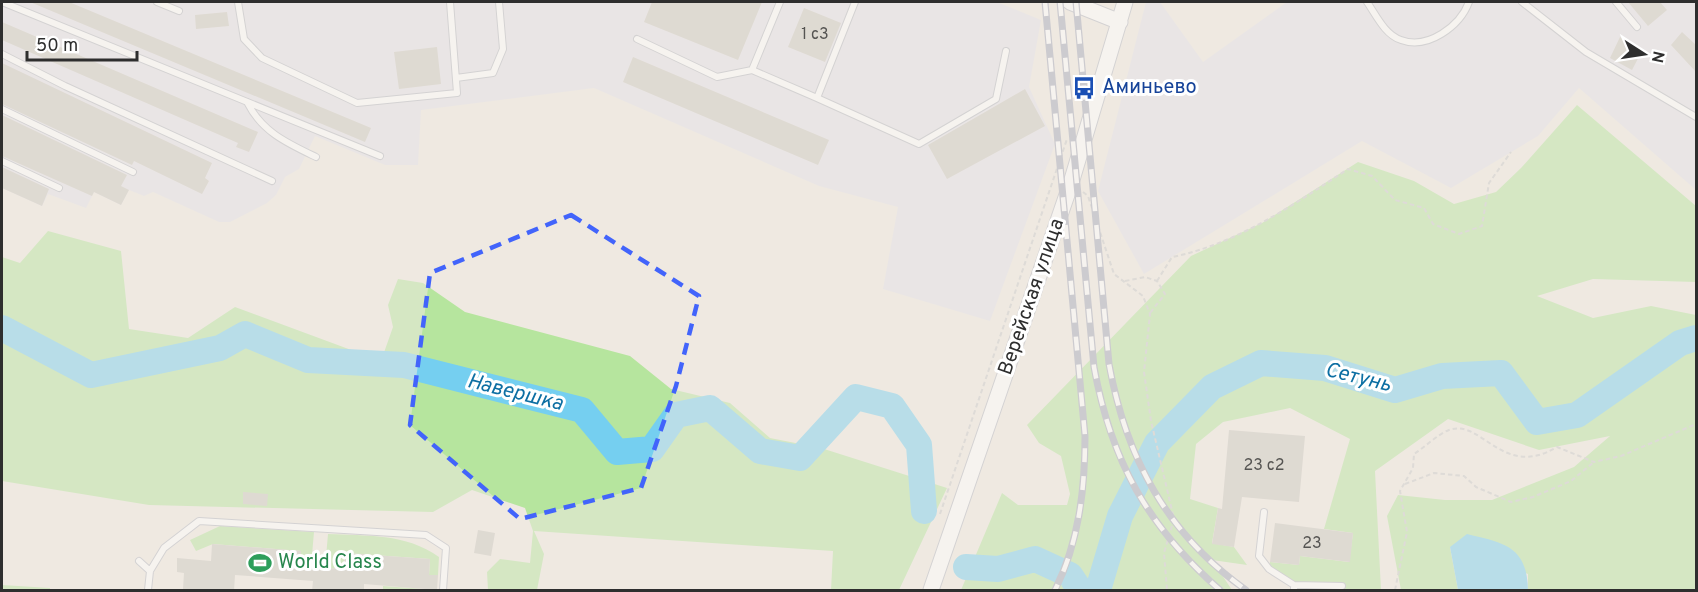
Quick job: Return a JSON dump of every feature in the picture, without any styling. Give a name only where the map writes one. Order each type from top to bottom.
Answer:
[{"type":"street","points":[[1070,2],[1120,22]]},
{"type":"street","name":"Верейская улица","points":[[931,591],[1071,183],[1125,2]]},
{"type":"lane","points":[[2,2],[380,156]]},
{"type":"lane","points":[[157,2],[179,11]]},
{"type":"lane","points":[[238,2],[244,39],[262,58],[357,103],[457,93],[450,2]]},
{"type":"lane","points":[[456,78],[493,73],[503,49],[499,2]]},
{"type":"lane","points":[[752,70],[780,2]]},
{"type":"lane","points":[[817,98],[855,2]]},
{"type":"lane","points":[[1367,2],[1383,28],[1400,40],[1415,42],[1453,27],[1469,2]]},
{"type":"lane","points":[[1522,2],[1586,52],[1696,117]]},
{"type":"lane","points":[[1616,2],[1636,27]]},
{"type":"lane","points":[[637,39],[717,76],[752,70],[919,144],[996,99],[1006,51]]},
{"type":"lane","points":[[2,54],[65,86],[272,181]]},
{"type":"lane","points":[[246,101],[254,115],[276,138],[316,157]]},
{"type":"lane","points":[[2,109],[133,172]]},
{"type":"lane","points":[[2,161],[59,188]]},
{"type":"lane","points":[[1264,512],[1258,556],[1269,569],[1294,588],[1342,586]]},
{"type":"lane","points":[[148,591],[150,571],[164,548],[199,520],[426,535],[446,548],[443,591]]},
{"type":"lane","points":[[139,561],[150,571]]},
{"type":"path","points":[[937,523],[1067,139]]},
{"type":"path","points":[[1157,281],[1172,257],[1202,251],[1262,223],[1348,169],[1372,176],[1395,200],[1424,208],[1432,224],[1459,234],[1482,226],[1489,183],[1511,152]]},
{"type":"path","points":[[1071,183],[1088,196],[1114,274],[1143,296],[1150,314],[1144,372],[1151,421],[1162,459],[1174,519],[1164,553],[1167,591]]},
{"type":"path","points":[[1125,281],[1144,277],[1157,281],[1165,294],[1150,314]]},
{"type":"path","points":[[1405,484],[1434,473],[1464,476],[1476,487],[1510,502],[1533,497],[1565,484],[1594,462],[1621,456],[1696,424]]},
{"type":"path","points":[[1395,591],[1407,532],[1400,491],[1413,468],[1414,454],[1447,430],[1457,428],[1516,458],[1542,456],[1557,447],[1594,462]]},
{"type":"highlighted area","points":[[571,215],[699,296],[676,386],[641,488],[520,519],[410,425],[430,273]]},
{"type":"shaded area","points":[[2,2],[997,2],[1041,20],[1029,87],[1055,144],[990,321],[883,289],[898,207],[819,186],[594,88],[421,110],[418,165],[385,165],[315,136],[299,169],[285,177],[276,195],[267,203],[230,222],[219,222],[153,192],[144,196],[129,190],[121,205],[94,192],[86,208],[48,194],[42,206],[2,188]]},
{"type":"shaded area","points":[[1146,2],[1160,2],[1203,62],[1287,2],[1696,2],[1696,190],[1579,88],[1538,136],[1451,188],[1362,141],[1144,274],[1098,191]]},
{"type":"green space","points":[[1577,105],[1696,206],[1696,282],[1593,279],[1537,296],[1593,318],[1651,306],[1696,315],[1696,590],[1528,590],[1528,574],[1450,547],[1458,590],[1401,590],[1387,516],[1398,495],[1445,500],[1492,500],[1574,467],[1610,436],[1539,450],[1448,419],[1375,471],[1381,590],[1294,590],[1294,585],[1269,569],[1270,562],[1299,565],[1300,556],[1349,562],[1353,533],[1324,529],[1350,439],[1290,408],[1223,422],[1196,444],[1190,499],[1218,508],[1212,543],[1234,547],[1247,565],[1212,560],[1232,590],[961,590],[1002,493],[1018,505],[1067,505],[1070,494],[1061,456],[1039,443],[1027,425],[1191,256],[1262,223],[1358,162],[1414,181],[1454,204],[1496,192],[1521,168]]},
{"type":"green space","points":[[48,231],[121,251],[129,329],[188,338],[235,307],[381,361],[393,327],[388,305],[398,279],[423,283],[465,312],[630,356],[671,389],[730,403],[770,438],[821,448],[947,488],[899,590],[831,590],[833,551],[534,531],[544,554],[537,590],[488,590],[487,572],[500,559],[530,563],[533,531],[525,508],[472,490],[433,512],[149,505],[2,481],[2,257],[20,263]]},
{"type":"green space","points":[[220,526],[314,532],[311,567],[300,567],[301,551],[213,544],[196,551],[190,540]]},
{"type":"green space","points":[[328,534],[385,537],[413,544],[439,557],[438,575],[429,575],[430,559],[345,553],[343,569],[325,568]]},
{"type":"green space","points":[[2,585],[50,588],[50,590],[2,590]]},
{"type":"green space","points":[[383,586],[437,590],[383,590]]},
{"type":"water","points":[[1467,534],[1502,544],[1518,555],[1527,575],[1528,590],[1458,590],[1450,547]]},
{"type":"building","points":[[30,2],[69,2],[371,128],[365,142]]},
{"type":"building","points":[[652,2],[762,2],[738,60],[644,22]]},
{"type":"building","points":[[1628,2],[1660,2],[1667,10],[1648,26]]},
{"type":"building","points":[[804,8],[841,23],[825,62],[788,47]]},
{"type":"building","points":[[227,12],[229,26],[196,29],[195,15]]},
{"type":"building","points":[[2,22],[258,132],[249,152],[236,147],[238,143],[2,40]]},
{"type":"building","points":[[1682,32],[1696,45],[1696,72],[1671,45]]},
{"type":"building","points":[[1620,37],[1643,49],[1632,70],[1610,58]]},
{"type":"building","points":[[437,47],[441,84],[399,89],[394,52]]},
{"type":"building","points":[[633,57],[829,140],[818,165],[623,82]]},
{"type":"building","points":[[2,63],[212,163],[205,178],[209,181],[202,194],[134,161],[132,165],[2,104]]},
{"type":"building","points":[[1025,89],[1045,126],[947,179],[928,145]]},
{"type":"building","points":[[2,115],[127,175],[121,186],[129,190],[121,205],[94,192],[92,196],[2,156]]},
{"type":"building","points":[[2,167],[49,189],[42,206],[2,188]]},
{"type":"building","points":[[1229,430],[1305,436],[1299,502],[1242,497],[1234,547],[1212,544],[1218,508],[1222,509]]},
{"type":"building","points":[[243,492],[268,494],[267,506],[243,504]]},
{"type":"building","points":[[1275,523],[1353,533],[1350,562],[1300,556],[1299,565],[1270,562]]},
{"type":"building","points":[[478,530],[495,533],[491,556],[474,553]]},
{"type":"building","points":[[212,544],[301,551],[300,566],[343,569],[345,553],[430,559],[429,575],[438,575],[437,590],[364,584],[364,591],[312,591],[313,581],[235,575],[234,591],[183,589],[184,573],[177,572],[177,558],[211,561]]},
{"type":"waterway","name":"Навершка","points":[[2,328],[91,375],[220,348],[245,334],[308,360],[404,365],[582,410],[617,452],[652,449],[676,415],[710,408],[760,451],[800,458],[856,397],[892,406],[919,445],[924,511]]},
{"type":"waterway","name":"Сетунь","points":[[1098,590],[1120,516],[1157,443],[1212,387],[1261,363],[1325,368],[1395,390],[1442,376],[1501,373],[1537,422],[1577,415],[1680,343],[1696,338]]},
{"type":"waterway","name":"Навершка","points":[[966,567],[998,569],[1035,559],[1070,575],[1080,590]]},
{"type":"railway","points":[[1045,2],[1085,436],[1084,476],[1079,515],[1070,553],[1055,590]]},
{"type":"railway","points":[[1060,2],[1094,367],[1101,401],[1122,462],[1136,490],[1172,542],[1220,590]]},
{"type":"railway","points":[[1076,2],[1109,364],[1126,431],[1154,491],[1172,519],[1218,568],[1246,590]]},
{"type":"place","name":"Аминьево","points":[[1084,88]]},
{"type":"place","name":"World Class","points":[[260,563]]}]
